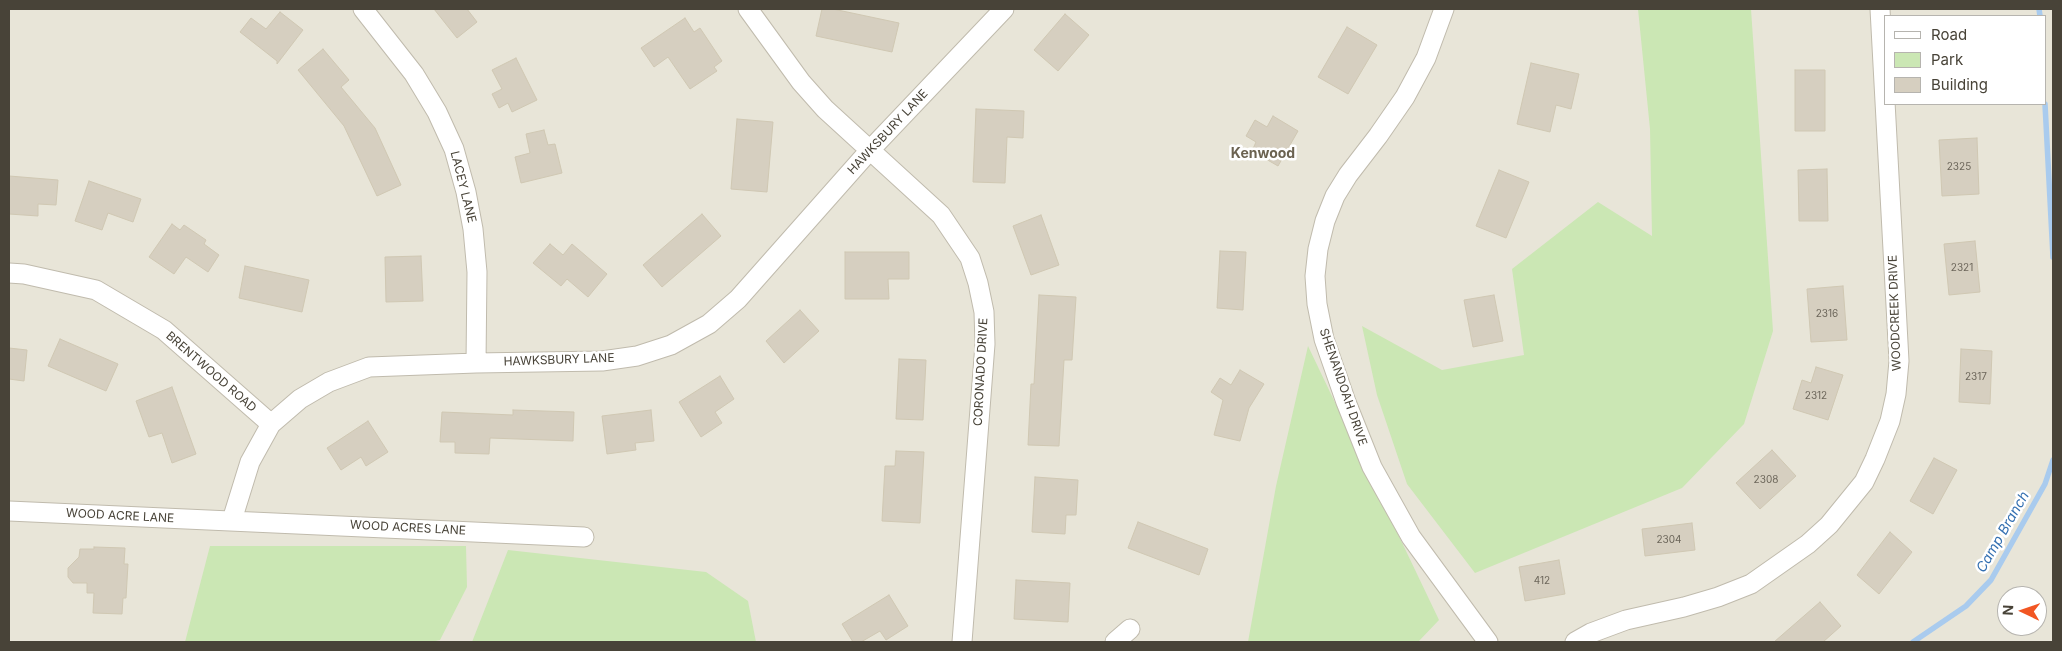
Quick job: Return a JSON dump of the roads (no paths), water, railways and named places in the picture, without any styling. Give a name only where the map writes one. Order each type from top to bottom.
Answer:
[{"type":"street","name":"LACEY LANE","points":[[363,9],[414,74],[437,112],[454,149],[466,192],[473,228],[477,272],[476,363]]},
{"type":"street","name":"CORONADO DRIVE","points":[[748,9],[801,82],[825,109],[941,215],[957,236],[970,258],[984,312],[985,344],[962,642]]},
{"type":"street","name":"HAWKSBURY LANE","points":[[232,520],[250,462],[271,424],[300,400],[329,382],[369,367],[602,361],[636,356],[671,345],[709,324],[738,299],[870,150],[1004,9]]},
{"type":"street","name":"SHENANDOAH DRIVE","points":[[1444,9],[1426,58],[1405,97],[1348,175],[1335,196],[1325,221],[1318,249],[1315,276],[1316,304],[1324,339],[1346,402],[1372,467],[1411,537],[1488,642]]},
{"type":"street","name":"WOODCREEK DRIVE","points":[[1880,9],[1884,83]]},
{"type":"street","name":"WOODCREEK DRIVE","points":[[1575,642],[1617,622],[1684,607],[1718,597],[1751,584],[1808,544],[1829,524],[1864,482],[1890,421],[1896,394],[1899,360],[1885,105]]},
{"type":"street","name":"BRENTWOOD ROAD","points":[[9,272],[96,290],[164,330],[271,424]]},
{"type":"street","name":"WOOD ACRE LANE","points":[[9,511],[232,520]]},
{"type":"street","name":"WOOD ACRES LANE","points":[[232,520],[584,537]]},
{"type":"street","points":[[1114,642],[1130,629]]},
{"type":"waterway","name":"Camp Branch","points":[[2039,9],[2040,15]]},
{"type":"waterway","name":"Camp Branch","points":[[2045,105],[2053,257]]},
{"type":"waterway","name":"Camp Branch","points":[[1913,642],[1966,606],[1991,580],[2045,484],[2053,460]]},
{"type":"district","name":"Kenwood","points":[[1263,154]]}]
